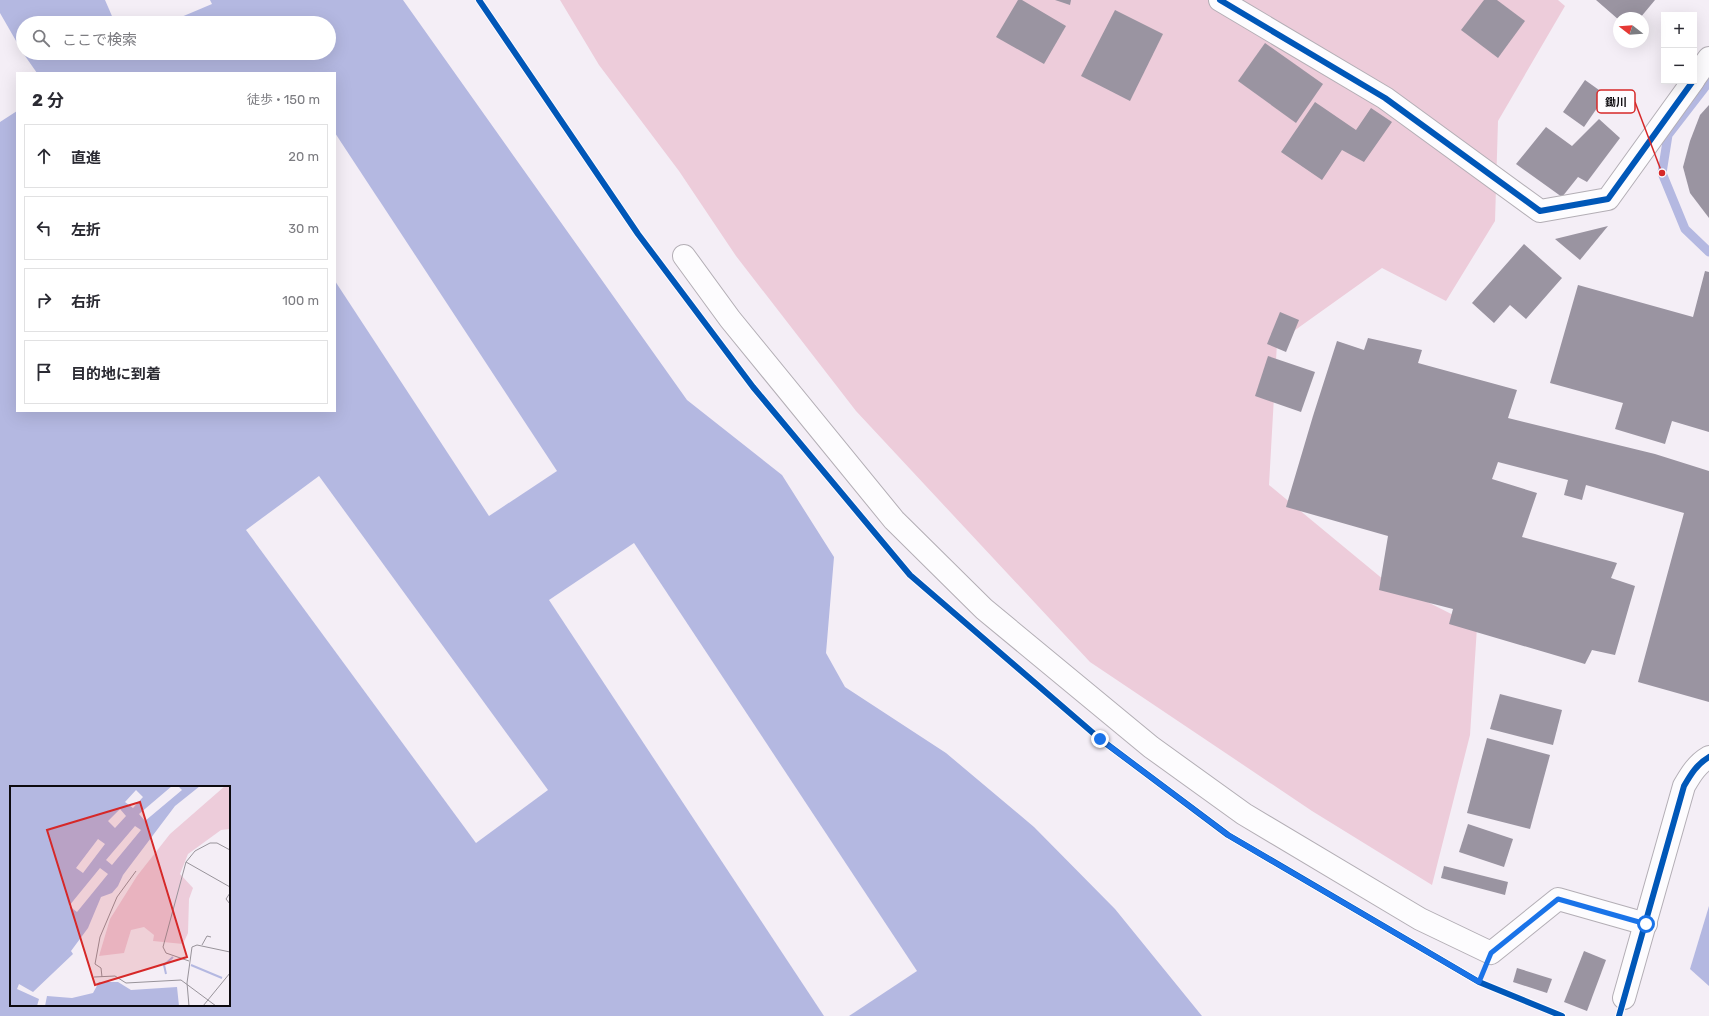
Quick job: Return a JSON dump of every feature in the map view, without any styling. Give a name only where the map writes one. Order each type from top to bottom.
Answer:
[{"type":"street","points":[[1220,0],[1385,98],[1540,211],[1608,199],[1690,84]]},
{"type":"street","points":[[1697,74],[1709,58]]},
{"type":"street","points":[[684,256],[730,318],[894,520],[984,609],[1151,747],[1244,814],[1420,920],[1491,953],[1558,899],[1646,924]]},
{"type":"street","points":[[1624,998],[1684,786],[1691,773],[1701,762],[1709,757]]},
{"type":"shaded area","points":[[560,0],[1558,0],[1565,6],[1498,121],[1495,221],[1446,301],[1382,268],[1277,343],[1269,485],[1384,580],[1477,627],[1470,735],[1432,885],[1312,811],[1090,662],[856,411],[736,256],[679,171],[599,65]]},
{"type":"water","points":[[0,0],[403,0],[687,400],[782,475],[834,557],[826,653],[845,687],[946,753],[1034,827],[1115,909],[1202,1016],[0,1016]]},
{"type":"water","points":[[1709,906],[1709,986],[1690,969]]},
{"type":"pier","points":[[105,0],[210,0],[212,4],[184,16],[112,16]]},
{"type":"pier","points":[[0,13],[16,41],[16,60],[28,60],[36,72],[16,72],[16,112],[0,122]]},
{"type":"pier","points":[[336,135],[557,471],[489,516],[336,283]]},
{"type":"pier","points":[[319,476],[548,790],[476,843],[246,530]]},
{"type":"pier","points":[[634,543],[917,971],[849,1016],[824,1016],[549,600]]},
{"type":"building","points":[[1018,0],[1022,0],[1066,26],[1044,64],[996,37]]},
{"type":"building","points":[[1055,0],[1071,0],[1070,5]]},
{"type":"building","points":[[1484,0],[1497,0],[1525,21],[1498,58],[1461,30]]},
{"type":"building","points":[[1596,0],[1655,0],[1645,12],[1613,12],[1613,15]]},
{"type":"building","points":[[1115,10],[1163,34],[1130,101],[1081,76]]},
{"type":"building","points":[[1265,43],[1323,84],[1296,123],[1238,81]]},
{"type":"building","points":[[1585,80],[1606,95],[1584,127],[1563,112]]},
{"type":"building","points":[[1315,102],[1356,130],[1371,108],[1392,122],[1364,162],[1342,150],[1322,180],[1281,152]]},
{"type":"building","points":[[1709,105],[1709,218],[1690,193],[1683,167],[1690,141],[1700,115]]},
{"type":"building","points":[[1599,119],[1620,138],[1587,182],[1578,177],[1562,197],[1516,164],[1546,127],[1572,146]]},
{"type":"building","points":[[1608,226],[1580,260],[1555,239]]},
{"type":"building","points":[[1524,244],[1562,278],[1526,319],[1510,305],[1494,323],[1472,303]]},
{"type":"building","points":[[1705,271],[1709,272],[1709,432],[1672,421],[1665,444],[1615,429],[1623,403],[1550,383],[1578,285],[1693,317]]},
{"type":"building","points":[[1280,312],[1299,320],[1286,352],[1267,344]]},
{"type":"building","points":[[1368,338],[1422,350],[1418,363],[1517,390],[1508,418],[1655,454],[1709,471],[1709,702],[1638,682],[1684,513],[1586,485],[1582,500],[1564,495],[1568,480],[1498,462],[1492,479],[1537,493],[1522,537],[1617,563],[1611,578],[1635,586],[1615,655],[1592,650],[1585,664],[1449,624],[1453,609],[1379,590],[1388,536],[1286,507],[1337,341],[1364,350]]},
{"type":"building","points":[[1268,356],[1315,372],[1301,412],[1255,396]]},
{"type":"building","points":[[1500,694],[1562,710],[1553,745],[1490,729]]},
{"type":"building","points":[[1487,738],[1550,755],[1530,829],[1467,813]]},
{"type":"building","points":[[1468,824],[1513,839],[1504,867],[1459,852]]},
{"type":"building","points":[[1444,866],[1508,882],[1505,895],[1441,878]]},
{"type":"building","points":[[1584,951],[1606,960],[1587,1011],[1564,1002]]},
{"type":"building","points":[[1517,968],[1552,979],[1547,993],[1513,982]]},
{"type":"waterway","points":[[1709,82],[1668,135],[1662,173],[1685,229],[1709,252]]},
{"type":"cycle path","points":[[479,0],[638,234],[753,387],[910,575],[1100,739],[1228,835],[1479,982],[1562,1016]]},
{"type":"cycle path","points":[[1220,0],[1385,98],[1540,211],[1608,199],[1691,84]]},
{"type":"cycle path","points":[[1619,1016],[1684,786],[1698,766],[1709,757]]},
{"type":"place","name":"鋤川","points":[[1662,173]]},
{"type":"route","points":[[1100,739],[1228,835],[1479,982],[1491,953],[1558,899],[1646,924]]}]
